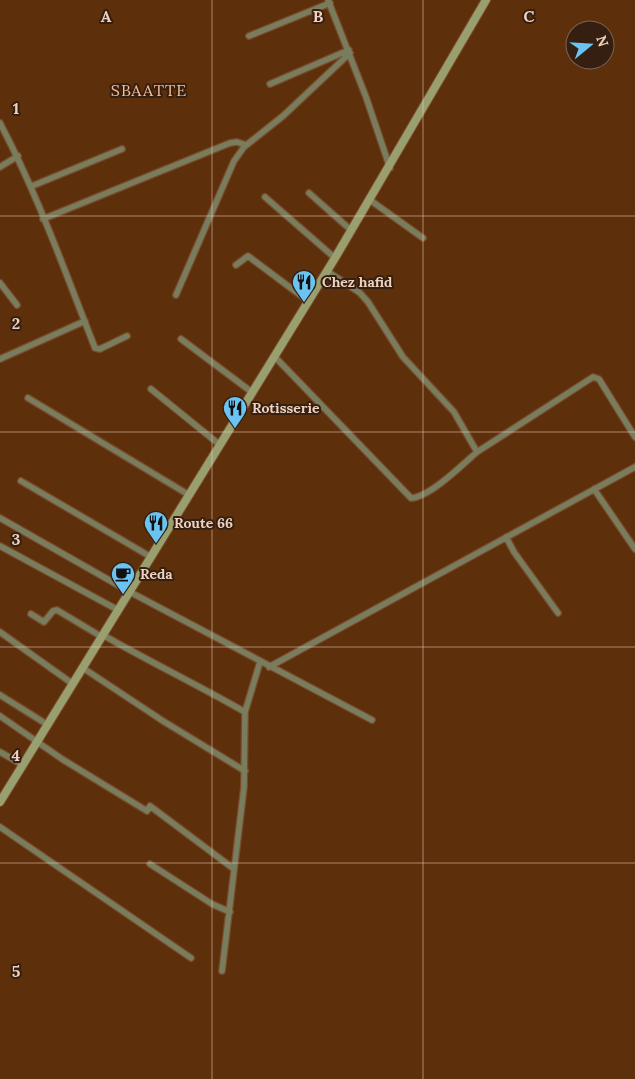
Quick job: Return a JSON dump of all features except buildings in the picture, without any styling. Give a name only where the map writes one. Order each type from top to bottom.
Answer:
[{"type":"main road","points":[[0,802],[352,231],[486,0]]},
{"type":"street","points":[[249,36],[329,1],[390,168]]},
{"type":"street","points":[[270,84],[349,52]]},
{"type":"street","points":[[176,295],[234,161],[246,145],[283,116],[349,52]]},
{"type":"street","points":[[0,123],[32,186],[43,219],[97,349],[128,336]]},
{"type":"street","points":[[43,219],[230,142],[246,145]]},
{"type":"street","points":[[32,186],[122,149]]},
{"type":"street","points":[[0,167],[18,156]]},
{"type":"street","points":[[309,193],[352,231]]},
{"type":"street","points":[[265,197],[335,258]]},
{"type":"street","points":[[370,200],[423,238]]},
{"type":"street","points":[[236,265],[248,256],[308,301]]},
{"type":"street","points":[[327,271],[360,293],[368,302],[402,357],[454,412],[477,452]]},
{"type":"street","points":[[0,283],[17,304]]},
{"type":"street","points":[[0,359],[85,321]]},
{"type":"street","points":[[181,339],[253,393]]},
{"type":"street","points":[[275,357],[411,498],[420,496],[453,473],[477,452],[592,377],[599,379],[635,437]]},
{"type":"street","points":[[151,389],[220,445]]},
{"type":"street","points":[[28,398],[189,495]]},
{"type":"street","points":[[269,666],[635,467]]},
{"type":"street","points":[[21,481],[151,557]]},
{"type":"street","points":[[594,489],[635,549]]},
{"type":"street","points":[[0,518],[130,592],[372,720]]},
{"type":"street","points":[[506,537],[514,552],[558,613]]},
{"type":"street","points":[[0,546],[118,610]]},
{"type":"street","points":[[31,614],[44,622],[53,611],[57,610],[245,712]]},
{"type":"street","points":[[0,632],[73,684]]},
{"type":"street","points":[[222,970],[245,771],[245,712],[260,662]]},
{"type":"street","points":[[83,668],[162,721],[245,771]]},
{"type":"street","points":[[0,695],[48,725]]},
{"type":"street","points":[[0,716],[37,742],[147,811],[150,806],[234,869]]},
{"type":"street","points":[[0,752],[23,765]]},
{"type":"street","points":[[0,827],[191,958]]},
{"type":"street","points":[[150,864],[212,904],[230,912]]},
{"type":"place","name":"Chez hafid","points":[[304,303]]},
{"type":"place","name":"Rotisserie","points":[[235,429]]},
{"type":"place","name":"Route 66","points":[[156,544]]},
{"type":"place","name":"Reda","points":[[123,595]]},
{"type":"district","name":"SBAATTE","points":[[149,90]]}]
